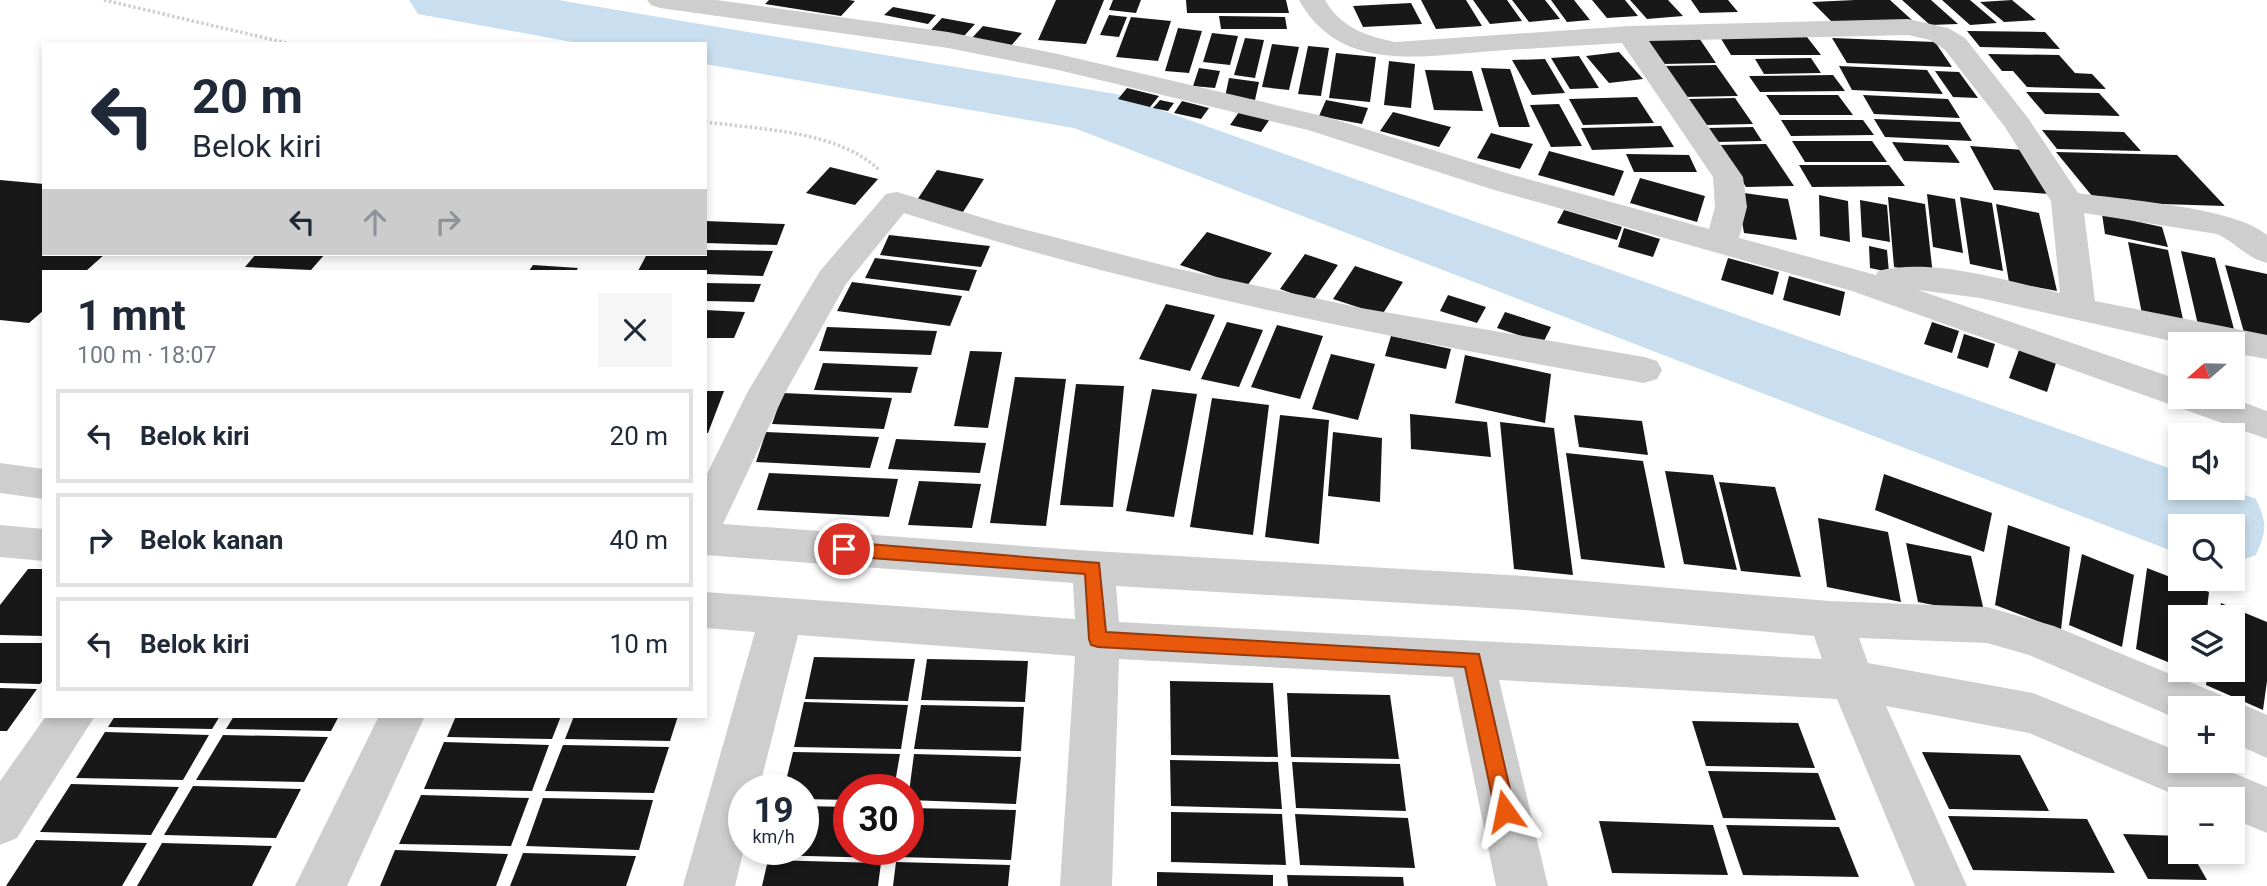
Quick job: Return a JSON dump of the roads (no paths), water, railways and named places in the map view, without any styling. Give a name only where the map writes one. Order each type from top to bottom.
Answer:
[{"type":"street","points":[[660,0],[863,17],[948,40],[1058,62],[1317,123],[1502,182],[1864,283],[2168,390]]},
{"type":"street","points":[[1312,0],[1318,13],[1335,31],[1365,44],[1395,50],[1630,34],[1776,29],[1908,27],[1927,30],[1948,38],[2018,124],[2067,201],[2079,308]]},
{"type":"street","points":[[1752,0],[1776,29]]},
{"type":"street","points":[[1630,34],[1728,177],[1731,207],[1722,242]]},
{"type":"street","points":[[707,515],[766,393],[832,279],[897,201],[972,226],[1250,298],[1415,331],[1644,370]]},
{"type":"street","points":[[2067,201],[2225,225],[2247,234],[2267,253]]},
{"type":"street","points":[[1864,283],[1907,278],[1938,281],[2079,308],[2195,336],[2267,347]]},
{"type":"street","points":[[2225,410],[2267,425]]},
{"type":"street","points":[[0,478],[42,484]]},
{"type":"street","points":[[707,539],[1093,568],[1524,593],[1830,619],[1987,625],[2038,639],[2174,696]]},
{"type":"street","points":[[0,541],[42,545]]},
{"type":"street","points":[[1086,886],[1098,639],[1093,568]]},
{"type":"street","points":[[707,610],[1098,639],[1852,680],[2033,713],[2266,810]]},
{"type":"street","points":[[709,886],[781,617]]},
{"type":"street","points":[[1830,619],[1852,680],[1941,886]]},
{"type":"street","points":[[1472,660],[1522,886]]},
{"type":"street","points":[[0,822],[71,718]]},
{"type":"street","points":[[321,886],[401,718]]},
{"type":"street","points":[[2245,727],[2267,737]]},
{"type":"waterway","points":[[441,0],[690,42]]},
{"type":"waterway","points":[[707,44],[1090,109],[2185,514]]}]
